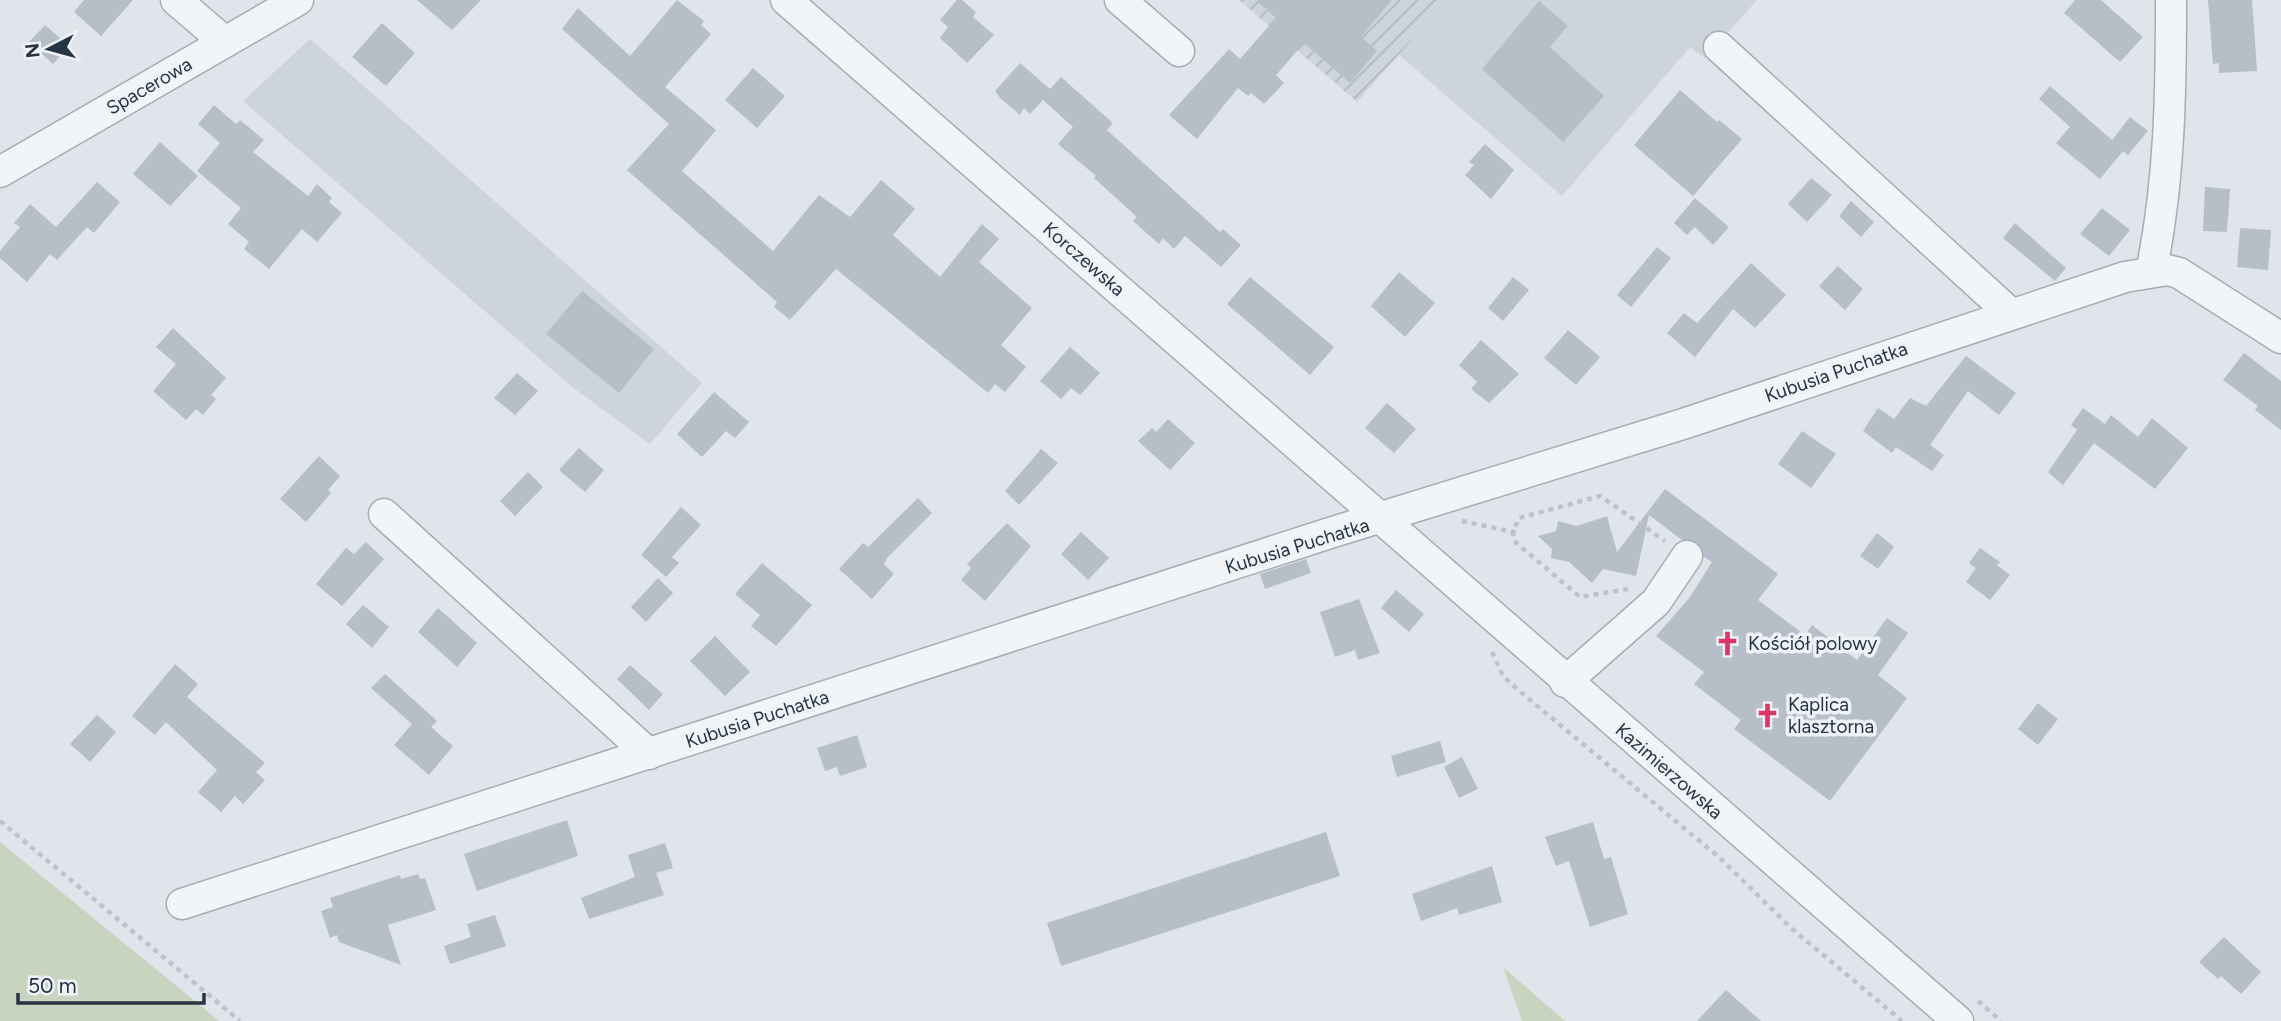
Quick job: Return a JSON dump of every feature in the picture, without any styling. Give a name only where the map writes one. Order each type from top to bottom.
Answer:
[{"type":"street","points":[[176,0],[225,42]]},
{"type":"street","name":"Spacerowa","points":[[0,172],[298,0]]},
{"type":"street","name":"Korczewska","points":[[786,0],[1382,519]]},
{"type":"street","points":[[1120,0],[1179,51]]},
{"type":"street","points":[[2171,0],[2172,99],[2160,229],[2151,272],[2167,270],[2179,273],[2281,338]]},
{"type":"street","points":[[1719,47],[2011,314]]},
{"type":"street","name":"Kubusia Puchatka","points":[[182,904],[1333,532],[1684,424],[2011,314],[2151,272]]},
{"type":"street","points":[[384,514],[649,754]]},
{"type":"street","name":"Kazimierzowska","points":[[1382,519],[1958,1021]]},
{"type":"street","points":[[1565,681],[1656,602],[1687,556]]},
{"type":"path","points":[[1667,582],[1580,597],[1514,541],[1519,517],[1600,496],[1687,556]]},
{"type":"path","points":[[1457,520],[1515,532]]},
{"type":"path","points":[[1488,643],[1503,676],[1720,858],[1791,928],[1902,1021]]},
{"type":"path","points":[[0,821],[240,1021]]},
{"type":"shaded area","points":[[1239,0],[1447,0],[1357,102]]},
{"type":"shaded area","points":[[1447,0],[1757,0],[1705,58],[1690,47],[1562,196],[1398,54]]},
{"type":"shaded area","points":[[310,39],[702,383],[650,444],[572,387],[243,101]]},
{"type":"green space","points":[[0,842],[206,1010],[219,1021],[0,1021]]},
{"type":"green space","points":[[1503,967],[1565,1021],[1522,1021]]},
{"type":"building","points":[[84,0],[133,0],[101,36],[74,12]]},
{"type":"building","points":[[417,0],[481,0],[452,30]]},
{"type":"building","points":[[677,0],[704,21],[701,25],[711,34],[665,87],[716,130],[682,171],[773,251],[819,195],[850,217],[881,180],[915,209],[893,235],[940,277],[982,224],[999,239],[979,262],[1032,308],[1001,345],[1026,367],[1005,392],[995,384],[988,393],[836,269],[790,320],[774,307],[777,302],[627,170],[669,124],[562,29],[578,8],[630,56]]},
{"type":"building","points":[[957,0],[962,0],[976,12],[973,17],[994,35],[967,63],[940,38],[948,27],[940,20]]},
{"type":"building","points":[[1256,0],[1392,0],[1361,37],[1377,51],[1350,83],[1304,43],[1276,75],[1284,83],[1264,104],[1251,93],[1248,96],[1238,88],[1197,139],[1169,115],[1229,49],[1240,59],[1276,18]]},
{"type":"building","points":[[2075,0],[2101,0],[2143,37],[2120,62],[2064,13]]},
{"type":"building","points":[[2208,0],[2252,0],[2257,71],[2219,73],[2219,63],[2213,64]]},
{"type":"building","points":[[1539,1],[1568,26],[1550,47],[1604,96],[1563,142],[1482,69]]},
{"type":"building","points":[[382,23],[415,53],[386,86],[352,57]]},
{"type":"building","points":[[45,25],[69,46],[53,64],[29,42]]},
{"type":"building","points":[[1020,63],[1050,89],[1061,77],[1113,123],[1107,130],[1220,232],[1223,229],[1241,245],[1221,267],[1185,236],[1174,249],[1163,238],[1159,244],[1133,221],[1137,217],[1094,178],[1096,176],[1058,144],[1073,127],[1043,100],[1030,114],[1024,108],[1020,115],[1000,98],[995,91]]},
{"type":"building","points":[[753,68],[785,96],[757,128],[725,100]]},
{"type":"building","points":[[2050,86],[2112,140],[2130,117],[2148,131],[2128,155],[2123,151],[2100,179],[2056,143],[2070,127],[2039,99]]},
{"type":"building","points":[[1680,90],[1717,122],[1719,120],[1742,139],[1693,196],[1634,145]]},
{"type":"building","points":[[214,105],[236,124],[240,120],[264,140],[253,152],[308,196],[317,184],[332,198],[329,202],[342,213],[317,242],[302,229],[269,269],[244,249],[249,242],[228,224],[241,208],[197,171],[220,143],[198,124]]},
{"type":"building","points":[[160,142],[198,176],[170,206],[133,174]]},
{"type":"building","points":[[1485,144],[1514,170],[1491,199],[1465,175],[1474,165],[1469,162]]},
{"type":"building","points":[[1811,178],[1832,195],[1807,222],[1788,204]]},
{"type":"building","points":[[97,182],[120,202],[94,233],[87,227],[57,260],[50,254],[27,282],[0,258],[0,251],[20,227],[14,223],[30,204],[56,227]]},
{"type":"building","points":[[2205,187],[2230,189],[2227,232],[2203,231]]},
{"type":"building","points":[[1695,198],[1729,227],[1713,245],[1695,227],[1687,235],[1674,223]]},
{"type":"building","points":[[1851,201],[1874,222],[1861,237],[1839,216]]},
{"type":"building","points":[[2102,208],[2130,230],[2109,256],[2080,234]]},
{"type":"building","points":[[2015,223],[2066,268],[2055,281],[2003,238]]},
{"type":"building","points":[[2240,228],[2271,230],[2268,270],[2237,267]]},
{"type":"building","points":[[1657,247],[1671,258],[1631,307],[1617,295]]},
{"type":"building","points":[[1751,263],[1786,295],[1755,328],[1733,309],[1695,357],[1667,333],[1684,313],[1697,323]]},
{"type":"building","points":[[1838,266],[1863,289],[1845,310],[1819,286]]},
{"type":"building","points":[[1399,272],[1435,303],[1405,337],[1371,306]]},
{"type":"building","points":[[1250,277],[1334,347],[1310,375],[1227,304]]},
{"type":"building","points":[[1513,277],[1529,290],[1503,321],[1488,308]]},
{"type":"building","points":[[582,291],[654,349],[619,393],[546,334]]},
{"type":"building","points":[[173,328],[226,378],[211,395],[216,399],[203,415],[196,409],[186,420],[153,391],[176,364],[156,347]]},
{"type":"building","points":[[1568,330],[1600,357],[1576,385],[1544,358]]},
{"type":"building","points":[[1481,340],[1519,374],[1489,403],[1471,389],[1477,382],[1459,365]]},
{"type":"building","points":[[1070,347],[1100,373],[1080,395],[1071,388],[1061,399],[1040,381]]},
{"type":"building","points":[[2244,353],[2281,381],[2281,430],[2255,410],[2258,406],[2223,380]]},
{"type":"building","points":[[1966,356],[2016,393],[1999,415],[1968,391],[1930,445],[1944,455],[1932,471],[1896,447],[1892,453],[1863,431],[1878,408],[1894,419],[1910,398],[1926,406]]},
{"type":"building","points":[[517,373],[538,391],[515,415],[494,398]]},
{"type":"building","points":[[714,392],[749,422],[735,438],[726,431],[702,457],[677,434]]},
{"type":"building","points":[[1387,403],[1416,429],[1394,453],[1365,428]]},
{"type":"building","points":[[2083,408],[2105,424],[2111,415],[2138,437],[2152,418],[2188,448],[2155,489],[2094,443],[2063,485],[2048,472],[2077,430],[2071,425]]},
{"type":"building","points":[[1168,419],[1195,443],[1170,470],[1138,441],[1152,428],[1156,432]]},
{"type":"building","points":[[1802,431],[1836,454],[1811,488],[1778,464]]},
{"type":"building","points":[[579,448],[604,470],[585,492],[559,470]]},
{"type":"building","points":[[1041,449],[1058,463],[1019,505],[1005,491]]},
{"type":"building","points":[[319,456],[340,476],[328,490],[331,493],[306,522],[280,499]]},
{"type":"building","points":[[528,472],[543,487],[515,516],[500,501]]},
{"type":"building","points":[[1665,489],[1778,574],[1758,600],[1805,635],[1812,625],[1857,660],[1887,618],[1908,633],[1878,675],[1907,698],[1830,801],[1734,729],[1741,720],[1694,684],[1704,672],[1656,636],[1690,597],[1712,562],[1704,557],[1697,542],[1682,540],[1649,515],[1636,576],[1603,569],[1592,583],[1569,562],[1551,558],[1552,549],[1538,536],[1556,531],[1558,521],[1577,526],[1607,516],[1617,552]]},
{"type":"building","points":[[918,498],[932,513],[887,558],[884,564],[894,574],[872,599],[839,569],[863,543],[868,547]]},
{"type":"building","points":[[681,507],[701,525],[672,557],[679,563],[666,577],[641,555]]},
{"type":"building","points":[[1007,523],[1031,546],[985,601],[961,580],[971,568],[967,564]]},
{"type":"building","points":[[1081,532],[1109,558],[1088,580],[1061,554]]},
{"type":"building","points":[[1877,533],[1894,547],[1878,569],[1860,556]]},
{"type":"building","points":[[366,542],[384,559],[342,606],[316,584],[346,548],[354,554]]},
{"type":"building","points":[[1980,548],[2000,562],[1997,565],[2010,575],[1990,600],[1966,582],[1976,568],[1969,563]]},
{"type":"building","points":[[1306,559],[1311,573],[1265,589],[1260,574]]},
{"type":"building","points":[[762,563],[812,605],[776,646],[751,626],[760,615],[735,594]]},
{"type":"building","points":[[658,578],[673,593],[646,622],[631,607]]},
{"type":"building","points":[[1396,590],[1424,614],[1409,632],[1381,608]]},
{"type":"building","points":[[1359,599],[1380,653],[1358,660],[1355,650],[1335,657],[1320,612]]},
{"type":"building","points":[[363,605],[389,627],[372,648],[346,624]]},
{"type":"building","points":[[438,608],[477,643],[457,667],[418,632]]},
{"type":"building","points":[[715,636],[750,672],[725,696],[690,661]]},
{"type":"building","points":[[175,664],[198,684],[187,697],[265,763],[256,772],[265,780],[243,804],[235,796],[221,812],[198,792],[217,770],[166,722],[155,735],[132,716]]},
{"type":"building","points":[[630,665],[663,694],[649,710],[617,679]]},
{"type":"building","points":[[385,674],[437,721],[431,727],[453,746],[429,775],[394,745],[412,724],[371,688]]},
{"type":"building","points":[[2038,703],[2058,719],[2038,745],[2018,729]]},
{"type":"building","points":[[97,715],[116,732],[90,762],[70,744]]},
{"type":"building","points":[[857,735],[867,767],[840,776],[837,767],[825,771],[817,748]]},
{"type":"building","points":[[1440,741],[1446,762],[1397,777],[1391,756]]},
{"type":"building","points":[[1462,757],[1478,789],[1459,798],[1444,767]]},
{"type":"building","points":[[567,820],[578,856],[477,891],[464,854]]},
{"type":"building","points":[[1593,822],[1604,859],[1611,857],[1628,914],[1590,927],[1569,861],[1556,866],[1545,837]]},
{"type":"building","points":[[1326,832],[1340,876],[1061,966],[1047,923]]},
{"type":"building","points":[[665,843],[673,868],[656,873],[664,895],[589,919],[581,898],[635,877],[628,855]]},
{"type":"building","points":[[1492,866],[1502,902],[1459,915],[1457,908],[1421,921],[1412,894]]},
{"type":"building","points":[[418,874],[420,879],[425,878],[436,910],[388,925],[401,965],[339,942],[337,935],[330,938],[321,911],[333,907],[330,898],[400,875],[401,879]]},
{"type":"building","points":[[495,915],[506,946],[450,964],[444,946],[471,937],[467,924]]},
{"type":"building","points":[[2224,937],[2261,972],[2241,994],[2221,976],[2218,979],[2199,962]]},
{"type":"building","points":[[1726,990],[1761,1021],[1697,1021]]},
{"type":"place","name":"Kościół polowy","points":[[1728,643]]},
{"type":"place","name":"Kaplica klasztorna","points":[[1768,715]]}]
